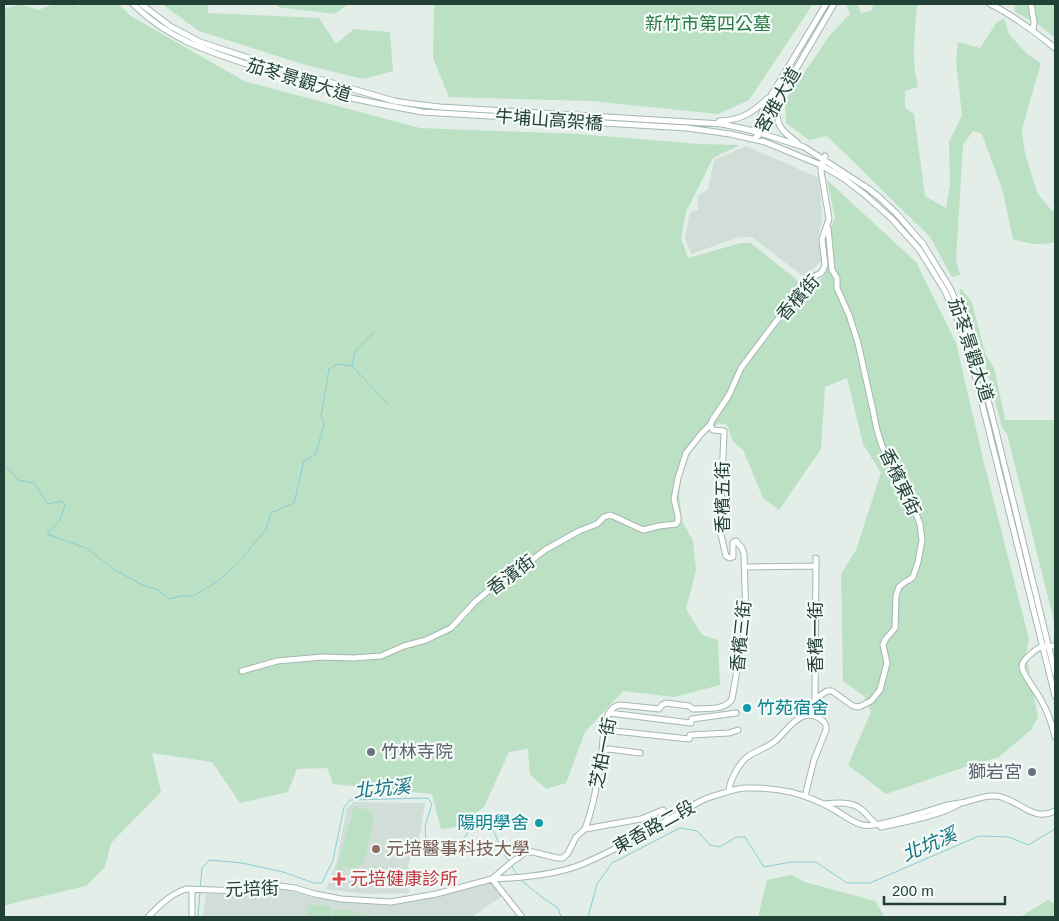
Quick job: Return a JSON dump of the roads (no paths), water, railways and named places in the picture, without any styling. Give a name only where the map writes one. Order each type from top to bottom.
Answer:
[{"type":"street","name":"茄苳景觀大道","points":[[141,4],[182,33],[200,42],[230,52],[394,101],[477,108]]},
{"type":"street","name":"客雅大道","points":[[754,139],[754,131],[772,94],[826,4]]},
{"type":"street","name":"客雅大道","points":[[754,139],[760,133],[834,4]]},
{"type":"street","points":[[990,4],[1000,8],[1033,30],[1055,48]]},
{"type":"street","points":[[1031,4],[1034,22],[1033,30]]},
{"type":"street","name":"茄苳景觀大道","points":[[134,5],[167,31],[198,48],[346,96],[422,112],[476,115]]},
{"type":"street","points":[[705,122],[738,119],[754,111],[772,94]]},
{"type":"street","points":[[778,99],[778,123],[787,135],[804,147]]},
{"type":"street","name":"牛埔山高架橋","points":[[477,108],[622,121]]},
{"type":"street","name":"牛埔山高架橋","points":[[476,115],[622,121]]},
{"type":"street","name":"茄苳景觀大道","points":[[622,121],[722,124],[754,131],[804,147],[823,160],[891,218],[919,249],[945,291],[960,325],[972,363],[1048,646]]},
{"type":"street","name":"茄苳景觀大道","points":[[622,121],[730,134],[765,142],[823,160]]},
{"type":"street","name":"香檳街","points":[[710,425],[729,395],[741,368],[802,288],[823,270],[825,265],[822,239],[828,219],[823,160]]},
{"type":"street","name":"香檳東街","points":[[815,699],[827,691],[832,691],[853,706],[859,706],[871,701],[880,690],[887,663],[883,645],[895,628],[896,596],[899,587],[913,577],[922,540],[920,524],[913,506],[893,470],[877,430],[858,343],[850,315],[837,288],[837,278],[832,270],[828,219]]},
{"type":"street","name":"香檳五街","points":[[710,425],[713,430],[724,431],[720,531],[726,556],[733,557],[733,542],[736,541],[742,548],[744,567]]},
{"type":"street","name":"香濱街","points":[[242,671],[277,661],[324,657],[353,658],[381,656],[404,646],[426,640],[451,628],[475,602],[494,586],[523,569],[545,550],[579,531],[597,524],[604,517],[615,516],[643,530],[676,524],[678,516],[674,499],[686,453],[700,434],[710,425]]},
{"type":"street","name":"香檳一街","points":[[810,715],[815,699],[816,558]]},
{"type":"street","points":[[744,567],[816,566]]},
{"type":"street","name":"香檳三街","points":[[730,704],[746,619],[744,567]]},
{"type":"street","points":[[1048,646],[1055,672]]},
{"type":"street","points":[[1048,646],[1055,696]]},
{"type":"street","points":[[1048,646],[1038,648],[1025,659],[1022,667],[1050,717],[1055,737]]},
{"type":"street","name":"芝柏一街","points":[[585,829],[592,807],[606,719],[616,705],[660,709],[662,705],[666,704],[689,706],[693,709],[724,707],[730,704]]},
{"type":"street","points":[[604,730],[689,739],[693,709]]},
{"type":"street","points":[[609,713],[691,721],[736,713]]},
{"type":"street","points":[[729,791],[729,786],[743,760],[772,743],[798,719],[810,715],[824,721],[826,730],[814,760],[805,796],[854,822],[863,825],[876,824],[992,796],[1012,800],[1034,813],[1042,814],[1055,810]]},
{"type":"street","points":[[690,735],[729,733],[738,730]]},
{"type":"street","points":[[602,752],[610,749],[640,753]]},
{"type":"street","name":"東香路二段","points":[[492,879],[546,874],[584,864],[708,798],[729,791],[742,788],[780,789],[805,796]]},
{"type":"street","points":[[823,804],[845,803],[855,806],[860,808],[876,824]]},
{"type":"street","points":[[823,804],[853,825],[862,828],[872,828],[904,822],[951,809],[962,803]]},
{"type":"street","points":[[522,917],[492,879],[526,852],[563,858],[568,853],[576,837],[585,829],[641,819],[663,810],[668,820]]},
{"type":"street","name":"元培街","points":[[194,889],[241,891],[279,886],[350,900],[391,902],[430,895],[492,879]]},
{"type":"street","points":[[148,917],[158,905],[186,888],[194,889],[192,917]]},
{"type":"waterway","points":[[352,366],[355,351],[375,331]]},
{"type":"waterway","points":[[4,464],[18,480],[34,483],[48,504],[62,501],[65,505],[60,520],[47,534],[88,549],[115,570],[141,584],[158,590],[169,599],[193,596],[217,582],[240,561],[266,529],[271,513],[294,503],[304,461],[315,455],[324,425],[321,416],[329,369],[338,364],[352,366],[388,404]]},
{"type":"waterway","name":"北坑溪","points":[[200,889],[202,868],[209,860],[242,863],[283,872],[314,883],[322,883],[333,860],[344,807],[350,800],[428,798],[432,804],[425,826],[426,843],[440,851],[459,848],[470,828],[480,820],[491,825],[509,862]]},
{"type":"waterway","name":"北坑溪","points":[[588,917],[597,884],[612,863],[680,828],[697,831],[710,845],[720,847],[736,837],[745,837],[764,867],[791,862],[816,862],[847,883],[870,883],[979,836],[1009,837],[1028,845],[1055,829]]},
{"type":"waterway","name":"北坑溪","points":[[511,865],[517,875]]},
{"type":"waterway","name":"北坑溪","points":[[521,880],[558,908],[561,917]]},
{"type":"waterway","name":"北坑溪","points":[[198,917],[200,893]]},
{"type":"place","name":"竹苑宿舍","points":[[747,708]]},
{"type":"place","name":"竹林寺院","points":[[371,752]]},
{"type":"place","name":"獅岩宮","points":[[1032,772]]},
{"type":"place","name":"陽明學舍","points":[[539,823]]},
{"type":"place","name":"元培醫事科技大學","points":[[376,849]]},
{"type":"place","name":"元培健康診所","points":[[339,879]]},
{"type":"park label","name":"新竹市第四公墓","points":[[708,24]]}]
